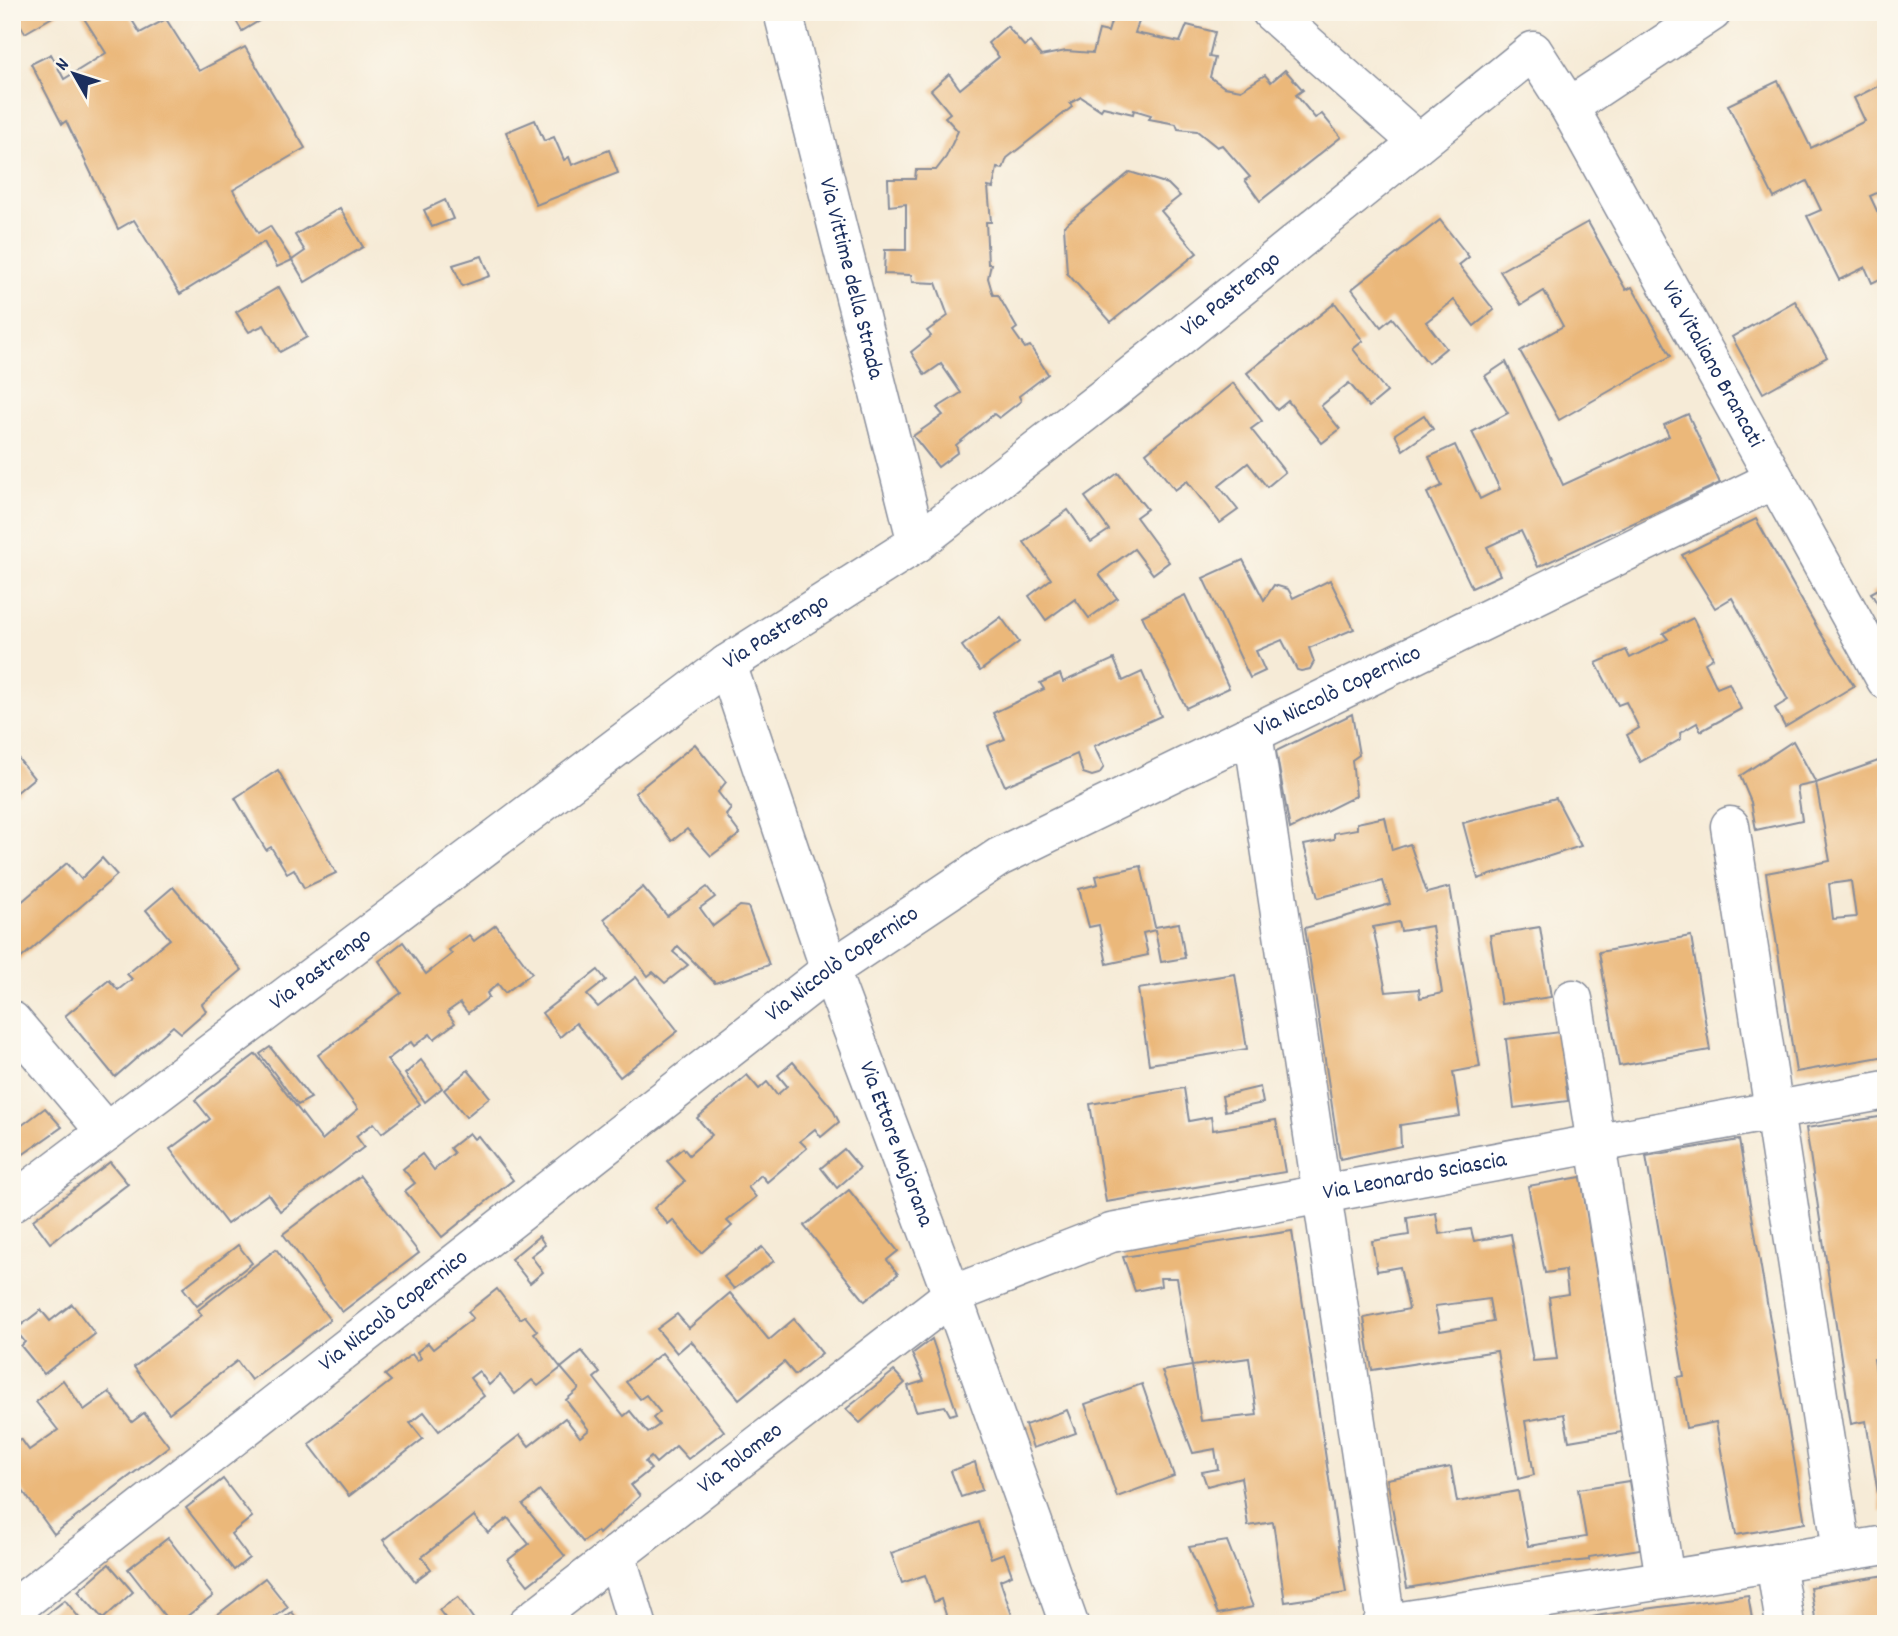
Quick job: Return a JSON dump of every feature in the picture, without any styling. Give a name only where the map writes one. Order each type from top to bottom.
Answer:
[{"type":"street","name":"Via Vittime della Strada","points":[[783,12],[918,543]]},
{"type":"street","points":[[1271,12],[1417,141]]},
{"type":"street","points":[[1569,107],[1712,12]]},
{"type":"street","name":"Via Pastrengo","points":[[12,1203],[727,664],[918,543],[1120,385],[1417,141],[1533,51]]},
{"type":"street","name":"Via Vitaliano Brancati","points":[[1533,51],[1569,107],[1886,680]]},
{"type":"street","name":"Via Niccolò Copernico","points":[[12,1609],[830,971],[999,857],[1773,480]]},
{"type":"street","name":"Via Ettore Majorana","points":[[727,664],[830,971],[952,1294],[1069,1624]]},
{"type":"street","points":[[1253,733],[1384,1623],[1450,1618],[1665,1579],[1886,1545]]},
{"type":"street","points":[[1730,826],[1776,1110],[1842,1551]]},
{"type":"street","points":[[1573,999],[1665,1579]]},
{"type":"street","points":[[12,1021],[106,1132]]},
{"type":"street","name":"Via Leonardo Sciascia","points":[[952,1294],[1111,1233],[1886,1090]]},
{"type":"street","name":"Via Tolomeo","points":[[527,1624],[952,1294]]},
{"type":"street","points":[[616,1555],[637,1624]]},
{"type":"street","points":[[1775,1562],[1785,1624]]},
{"type":"building","points":[[13,12],[61,12],[25,33]]},
{"type":"building","points":[[80,12],[127,12],[140,33],[166,19],[199,71],[245,47],[305,148],[233,190],[258,233],[270,226],[292,260],[277,267],[264,242],[180,294],[134,220],[118,229],[66,121],[62,124],[31,64],[51,54],[64,79],[106,53]]},
{"type":"building","points":[[231,12],[274,12],[242,31]]},
{"type":"building","points":[[1114,12],[1142,13],[1135,33],[1180,42],[1187,25],[1215,32],[1209,57],[1215,58],[1210,77],[1224,87],[1241,90],[1265,75],[1271,82],[1285,70],[1303,90],[1296,95],[1315,118],[1322,114],[1341,137],[1260,201],[1245,180],[1250,177],[1222,145],[1217,147],[1197,131],[1178,129],[1176,124],[1149,119],[1151,115],[1134,110],[1133,114],[1103,107],[1101,110],[1081,97],[1070,103],[1072,107],[1007,158],[1003,169],[997,168],[993,188],[988,187],[991,222],[986,222],[988,264],[991,264],[988,278],[993,295],[998,295],[1017,328],[1013,331],[1025,348],[1030,346],[1048,374],[1019,396],[1021,401],[999,418],[994,414],[956,445],[958,452],[938,467],[913,436],[943,415],[937,408],[961,393],[941,364],[925,375],[911,352],[931,336],[927,331],[948,316],[936,283],[912,282],[911,275],[884,274],[885,250],[906,250],[906,204],[889,206],[888,179],[915,179],[916,170],[936,170],[946,157],[958,131],[945,117],[950,113],[931,90],[949,74],[960,89],[999,57],[988,43],[1007,26],[1024,46],[1030,42],[1041,56],[1066,51],[1093,53],[1099,30],[1108,32]]},
{"type":"building","points":[[1778,81],[1811,148],[1865,121],[1854,98],[1884,83],[1886,189],[1870,196],[1886,230],[1886,276],[1872,283],[1865,267],[1839,280],[1807,216],[1821,210],[1807,181],[1774,198],[1728,105]]},
{"type":"building","points":[[535,120],[544,141],[554,137],[564,160],[569,157],[572,165],[609,150],[618,173],[536,205],[506,132]]},
{"type":"building","points":[[1130,172],[1168,184],[1180,196],[1161,211],[1197,253],[1111,322],[1067,273],[1064,226]]},
{"type":"building","points":[[445,200],[453,219],[432,227],[424,210]]},
{"type":"building","points":[[340,208],[363,247],[305,282],[292,260],[305,251],[295,235]]},
{"type":"building","points":[[1440,220],[1469,257],[1459,265],[1494,310],[1474,326],[1454,300],[1426,322],[1446,348],[1428,363],[1392,318],[1381,327],[1352,289]]},
{"type":"building","points":[[1588,222],[1626,290],[1632,287],[1671,356],[1559,420],[1520,351],[1563,326],[1544,291],[1521,305],[1500,271]]},
{"type":"building","points":[[482,256],[490,276],[462,286],[453,265]]},
{"type":"building","points":[[279,287],[307,337],[280,352],[264,325],[249,332],[236,312]]},
{"type":"building","points":[[1795,301],[1827,357],[1763,393],[1732,337]]},
{"type":"building","points":[[1335,303],[1363,341],[1353,349],[1387,392],[1369,407],[1349,383],[1321,406],[1340,429],[1322,443],[1288,401],[1277,410],[1247,373]]},
{"type":"building","points":[[1506,362],[1563,485],[1669,436],[1664,425],[1688,414],[1720,483],[1538,567],[1521,531],[1487,547],[1500,575],[1472,588],[1427,493],[1442,486],[1429,457],[1455,445],[1480,499],[1500,489],[1472,432],[1508,413],[1485,376]]},
{"type":"building","points":[[1233,383],[1262,421],[1251,429],[1285,472],[1267,487],[1248,463],[1219,486],[1238,510],[1220,523],[1187,481],[1175,490],[1146,453]]},
{"type":"building","points":[[1424,415],[1433,429],[1403,450],[1395,434]]},
{"type":"building","points":[[1118,473],[1147,509],[1136,517],[1169,562],[1153,574],[1134,549],[1099,574],[1117,598],[1089,618],[1075,599],[1046,620],[1029,596],[1051,579],[1024,542],[1068,510],[1091,542],[1109,530],[1085,497]]},
{"type":"building","points":[[1756,519],[1818,629],[1854,686],[1785,727],[1775,708],[1788,700],[1732,598],[1715,608],[1682,555]]},
{"type":"building","points":[[1243,560],[1264,600],[1274,585],[1288,589],[1293,598],[1330,580],[1354,629],[1309,648],[1314,662],[1310,669],[1297,670],[1282,640],[1256,651],[1265,671],[1250,678],[1203,578]]},
{"type":"building","points":[[1886,585],[1886,619],[1871,593]]},
{"type":"building","points":[[1185,595],[1229,688],[1186,708],[1142,616]]},
{"type":"building","points":[[1001,617],[1019,642],[980,671],[962,646]]},
{"type":"building","points":[[1693,618],[1713,658],[1705,663],[1717,688],[1729,683],[1741,709],[1701,731],[1697,723],[1680,733],[1681,739],[1640,762],[1627,735],[1639,728],[1626,702],[1618,705],[1596,663],[1626,650],[1630,658],[1668,639],[1663,633]]},
{"type":"building","points":[[1114,659],[1123,681],[1142,672],[1161,716],[1094,746],[1104,767],[1099,774],[1092,776],[1083,773],[1077,754],[1005,786],[987,746],[1005,739],[993,713],[1044,689],[1040,683],[1060,674],[1063,682]]},
{"type":"building","points":[[1352,714],[1359,755],[1352,760],[1356,796],[1290,829],[1276,751]]},
{"type":"building","points":[[1793,741],[1816,783],[1797,787],[1802,820],[1756,830],[1751,802],[1740,776]]},
{"type":"building","points":[[695,744],[726,782],[718,792],[731,809],[726,815],[740,834],[711,856],[687,829],[672,841],[635,793]]},
{"type":"building","points":[[12,751],[34,778],[16,793],[12,788]]},
{"type":"building","points":[[1884,759],[1886,1056],[1796,1072],[1766,873],[1830,861],[1816,783]],"holes":[[[1851,881],[1856,917],[1833,919],[1829,884]]]},
{"type":"building","points":[[278,770],[336,873],[304,888],[294,869],[287,873],[271,847],[266,850],[235,798]]},
{"type":"building","points":[[1556,798],[1581,846],[1478,879],[1463,823]]},
{"type":"building","points":[[1385,817],[1392,850],[1410,844],[1427,893],[1450,887],[1480,1067],[1453,1072],[1460,1116],[1400,1125],[1401,1146],[1340,1159],[1305,928],[1390,904],[1383,881],[1318,898],[1304,845],[1334,839],[1334,833],[1357,829],[1357,823]],"holes":[[[1399,922],[1401,931],[1432,926],[1442,993],[1420,998],[1419,989],[1386,992],[1373,927]]]},
{"type":"building","points":[[102,858],[117,875],[12,966],[12,910],[67,863],[81,879]]},
{"type":"building","points":[[1141,866],[1155,927],[1179,923],[1185,958],[1161,962],[1155,930],[1143,933],[1148,955],[1107,964],[1099,925],[1089,927],[1079,889],[1098,884],[1096,876]]},
{"type":"building","points":[[173,887],[242,970],[202,1004],[206,1011],[181,1033],[173,1026],[115,1077],[65,1016],[109,980],[118,990],[132,979],[127,974],[170,939],[146,910]]},
{"type":"building","points":[[643,887],[667,916],[707,887],[715,897],[700,908],[713,926],[740,906],[748,907],[769,965],[715,983],[678,946],[673,952],[688,965],[665,983],[653,972],[648,976],[604,919]]},
{"type":"building","points":[[496,925],[532,973],[505,993],[498,984],[487,993],[489,997],[468,1013],[460,1003],[447,1012],[455,1023],[434,1039],[430,1034],[414,1046],[411,1042],[387,1060],[420,1104],[382,1133],[374,1123],[356,1136],[364,1147],[280,1211],[268,1194],[227,1224],[170,1149],[210,1119],[195,1100],[256,1054],[322,1140],[358,1109],[318,1055],[401,993],[379,961],[403,942],[426,974],[452,954],[449,950],[469,935],[474,941]]},
{"type":"building","points":[[1540,927],[1551,997],[1501,1004],[1490,935]]},
{"type":"building","points":[[1691,936],[1710,1050],[1619,1066],[1599,952]]},
{"type":"building","points":[[598,970],[606,980],[587,995],[598,1007],[636,977],[678,1031],[620,1077],[576,1023],[560,1037],[542,1013]]},
{"type":"building","points":[[1235,974],[1247,1049],[1149,1064],[1138,989]]},
{"type":"building","points":[[1560,1032],[1568,1101],[1514,1108],[1506,1039]]},
{"type":"building","points":[[270,1047],[311,1098],[298,1105],[260,1054]]},
{"type":"building","points":[[421,1060],[442,1088],[425,1102],[405,1074]]},
{"type":"building","points":[[793,1062],[832,1108],[839,1122],[821,1137],[815,1129],[800,1141],[807,1148],[767,1182],[761,1175],[748,1187],[756,1197],[727,1221],[732,1226],[701,1253],[673,1220],[668,1224],[654,1208],[685,1181],[667,1161],[683,1148],[689,1155],[712,1135],[697,1118],[747,1075],[759,1089],[767,1082],[777,1095],[787,1086],[778,1075]]},
{"type":"building","points":[[468,1070],[490,1097],[466,1117],[444,1090]]},
{"type":"building","points":[[1260,1087],[1263,1103],[1225,1111],[1222,1096]]},
{"type":"building","points":[[1184,1088],[1189,1121],[1211,1117],[1213,1130],[1276,1120],[1285,1172],[1106,1202],[1090,1104]]},
{"type":"building","points":[[45,1108],[62,1127],[12,1162],[12,1116],[21,1126]]},
{"type":"building","points":[[1886,1116],[1886,1357],[1874,1359],[1877,1378],[1886,1377],[1886,1511],[1881,1512],[1866,1421],[1851,1424],[1806,1128]]},
{"type":"building","points":[[469,1133],[474,1139],[478,1136],[513,1180],[442,1237],[405,1191],[415,1183],[403,1169],[422,1154],[434,1170],[454,1153],[450,1148]]},
{"type":"building","points":[[1739,1140],[1805,1523],[1736,1535],[1716,1422],[1686,1428],[1677,1377],[1684,1376],[1646,1156]]},
{"type":"building","points":[[844,1149],[860,1168],[837,1188],[821,1168]]},
{"type":"building","points":[[110,1162],[128,1184],[50,1243],[33,1220]]},
{"type":"building","points":[[360,1176],[419,1253],[342,1312],[283,1234]]},
{"type":"building","points":[[1581,1177],[1622,1432],[1569,1441],[1564,1414],[1525,1421],[1534,1475],[1518,1479],[1497,1351],[1372,1370],[1364,1318],[1409,1309],[1400,1267],[1377,1271],[1372,1241],[1409,1235],[1407,1218],[1436,1213],[1439,1234],[1471,1229],[1474,1241],[1511,1234],[1533,1361],[1557,1359],[1549,1297],[1568,1294],[1565,1270],[1545,1273],[1528,1186]],"holes":[[[1489,1299],[1493,1322],[1440,1331],[1435,1306]]]},
{"type":"building","points":[[849,1190],[898,1251],[887,1260],[898,1274],[865,1301],[804,1226]]},
{"type":"building","points":[[1292,1231],[1346,1593],[1285,1602],[1273,1522],[1248,1526],[1241,1477],[1207,1486],[1202,1472],[1218,1469],[1215,1449],[1193,1453],[1162,1371],[1192,1366],[1177,1278],[1160,1278],[1161,1286],[1135,1291],[1123,1257]],"holes":[[[1249,1358],[1257,1415],[1201,1421],[1192,1366]]]},
{"type":"building","points":[[539,1236],[545,1245],[531,1256],[543,1272],[530,1283],[511,1259]]},
{"type":"building","points":[[238,1245],[252,1263],[197,1306],[183,1288]]},
{"type":"building","points":[[762,1247],[774,1261],[734,1289],[724,1277]]},
{"type":"building","points":[[276,1249],[330,1320],[251,1380],[237,1361],[169,1413],[134,1367],[202,1315],[198,1310]]},
{"type":"building","points":[[497,1289],[520,1319],[525,1316],[537,1331],[534,1333],[561,1368],[538,1386],[532,1380],[515,1394],[500,1375],[489,1385],[479,1371],[470,1378],[484,1396],[439,1431],[424,1412],[410,1423],[423,1439],[349,1496],[309,1444],[391,1381],[385,1375],[412,1354],[417,1361],[421,1358],[417,1352],[428,1343],[433,1349],[473,1318],[468,1312]]},
{"type":"building","points":[[730,1293],[769,1340],[794,1319],[822,1353],[795,1375],[784,1362],[739,1399],[691,1341],[677,1353],[657,1329],[677,1314],[689,1328]]},
{"type":"building","points":[[72,1304],[95,1334],[44,1374],[21,1346],[25,1342],[15,1330],[41,1310],[50,1321]]},
{"type":"building","points":[[932,1339],[957,1413],[950,1415],[945,1406],[916,1411],[908,1386],[924,1381],[912,1354]]},
{"type":"building","points":[[582,1351],[600,1373],[594,1378],[624,1416],[630,1411],[648,1433],[659,1425],[653,1418],[660,1412],[646,1395],[640,1399],[626,1382],[662,1353],[724,1431],[688,1459],[676,1446],[656,1463],[651,1457],[645,1462],[651,1469],[631,1485],[640,1496],[599,1534],[597,1531],[583,1542],[540,1491],[523,1505],[565,1556],[528,1585],[508,1560],[529,1544],[508,1518],[488,1533],[474,1516],[422,1557],[431,1569],[415,1581],[383,1540],[520,1435],[529,1446],[565,1418],[580,1437],[589,1430],[566,1400],[579,1389],[561,1368]]},
{"type":"building","points":[[894,1371],[905,1383],[860,1423],[846,1409]]},
{"type":"building","points":[[63,1380],[84,1410],[109,1392],[132,1422],[144,1413],[169,1446],[54,1534],[12,1476],[12,1446],[21,1439],[29,1450],[58,1430],[36,1402]]},
{"type":"building","points":[[1142,1384],[1174,1476],[1117,1497],[1085,1404]]},
{"type":"building","points":[[1067,1410],[1076,1433],[1033,1448],[1025,1425]]},
{"type":"building","points":[[975,1462],[982,1490],[961,1497],[951,1471]]},
{"type":"building","points":[[1451,1467],[1457,1502],[1518,1491],[1528,1546],[1586,1537],[1578,1489],[1629,1481],[1640,1549],[1589,1557],[1589,1560],[1532,1566],[1407,1588],[1387,1479]]},
{"type":"building","points":[[223,1479],[252,1517],[231,1534],[249,1558],[234,1570],[186,1508]]},
{"type":"building","points":[[979,1522],[991,1558],[1004,1553],[1012,1575],[1000,1580],[1015,1624],[932,1624],[947,1618],[941,1599],[934,1602],[925,1575],[902,1583],[891,1553]]},
{"type":"building","points":[[168,1538],[213,1596],[177,1624],[171,1624],[128,1569]]},
{"type":"building","points":[[1227,1541],[1253,1607],[1218,1614],[1189,1547]]},
{"type":"building","points":[[109,1564],[133,1592],[103,1619],[78,1591]]},
{"type":"building","points":[[1886,1575],[1886,1624],[1816,1624],[1810,1587]]},
{"type":"building","points":[[265,1578],[288,1607],[266,1624],[205,1624]]},
{"type":"building","points":[[1748,1595],[1753,1624],[1558,1624],[1602,1615]]},
{"type":"building","points":[[458,1597],[477,1624],[450,1624],[439,1610]]},
{"type":"building","points":[[65,1600],[84,1624],[35,1624]]},
{"type":"building","points":[[292,1612],[301,1624],[276,1624]]}]
